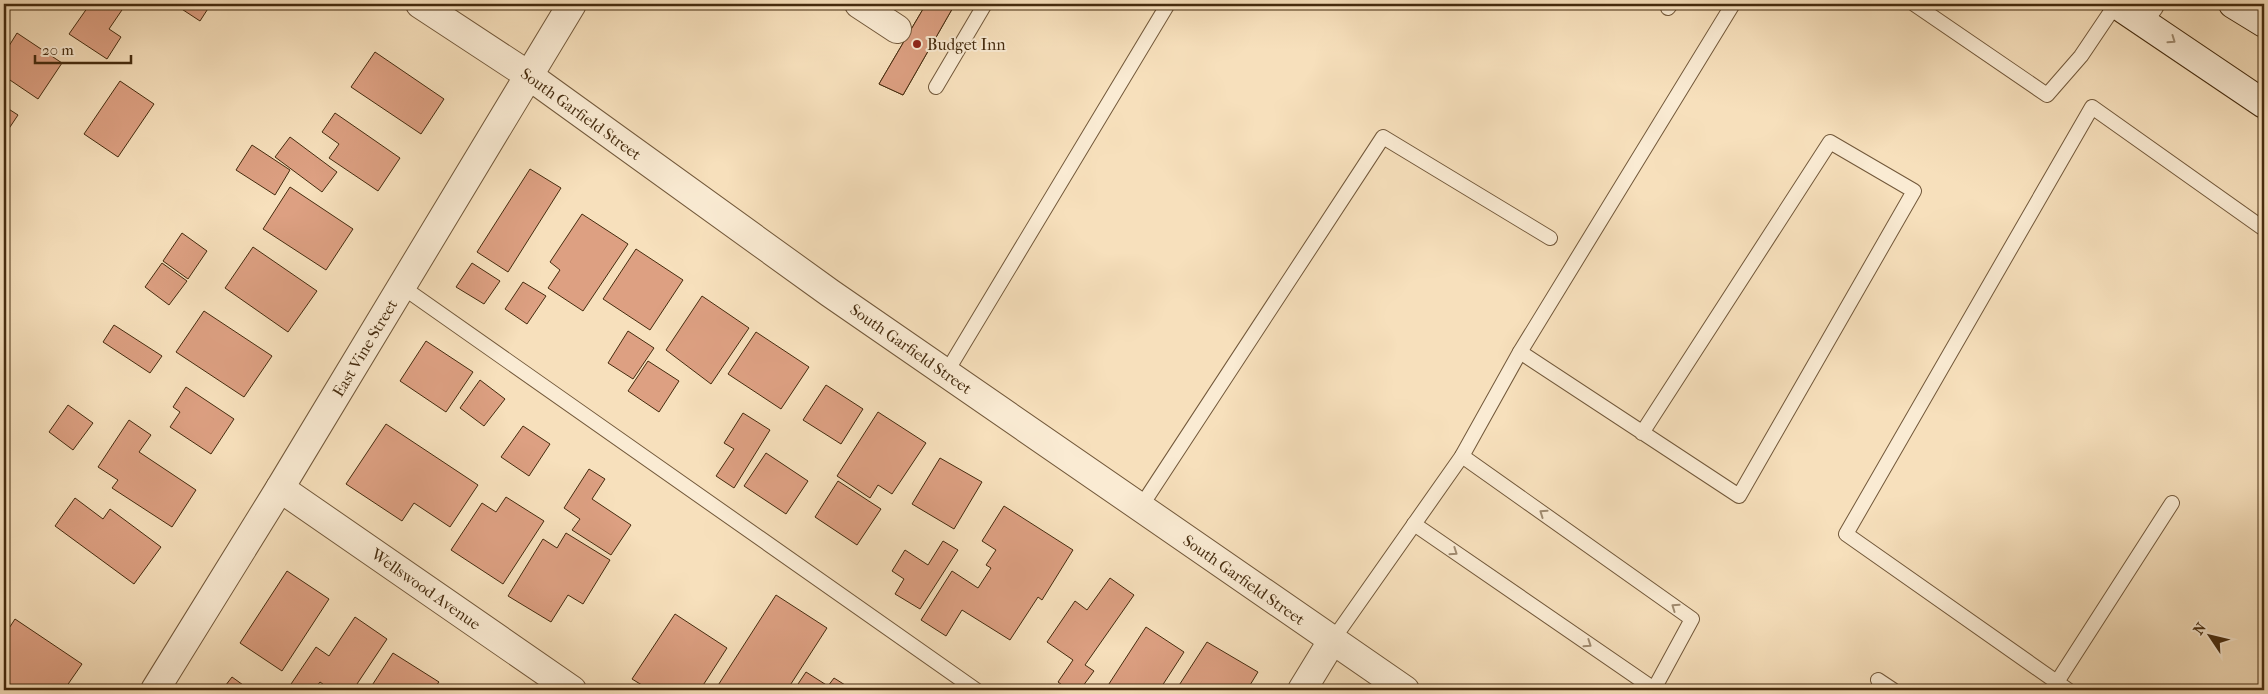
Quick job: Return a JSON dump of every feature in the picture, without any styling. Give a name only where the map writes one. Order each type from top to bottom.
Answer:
[{"type":"street","name":"South Garfield Street","points":[[420,4],[528,75],[830,293],[1405,690]]},
{"type":"street","name":"East Vine Street","points":[[155,690],[280,488],[572,4]]},
{"type":"street","points":[[859,4],[897,29]]},
{"type":"street","points":[[2116,4],[2145,11],[2264,104]]},
{"type":"street","points":[[2233,4],[2264,23]]},
{"type":"street","name":"Wellswood Avenue","points":[[280,488],[572,690]]},
{"type":"street","points":[[1302,690],[1332,641]]},
{"type":"lane","points":[[936,87],[985,4]]},
{"type":"lane","points":[[946,373],[1168,4]]},
{"type":"lane","points":[[1332,641],[1462,456],[1520,352],[1733,4]]},
{"type":"lane","points":[[1914,4],[2046,95],[2081,56],[2116,4]]},
{"type":"lane","points":[[2172,503],[2062,686],[1846,534],[2092,107],[2264,229]]},
{"type":"lane","points":[[1140,508],[1383,137],[1550,238]]},
{"type":"lane","points":[[1520,352],[1642,433],[1739,496],[1914,191],[1830,142],[1642,433]]},
{"type":"lane","points":[[402,286],[976,690]]},
{"type":"lane","points":[[1414,524],[1654,689],[1692,619],[1462,456]]},
{"type":"lane","points":[[1878,680],[1893,690]]},
{"type":"building","points":[[90,4],[120,4],[124,7],[109,29],[121,37],[107,59],[69,34]]},
{"type":"building","points":[[174,4],[211,4],[200,21]]},
{"type":"building","name":"Budget Inn","points":[[926,4],[955,4],[903,95],[879,84]]},
{"type":"building","name":"Budget Inn","points":[[926,4],[955,4],[903,95],[879,84]]},
{"type":"building","points":[[17,33],[62,63],[38,99],[4,76],[4,54]]},
{"type":"building","points":[[375,52],[444,99],[421,134],[351,87]]},
{"type":"building","points":[[120,81],[154,104],[118,157],[84,134]]},
{"type":"building","points":[[4,106],[18,115],[4,136]]},
{"type":"building","points":[[335,113],[400,158],[378,191],[329,158],[339,144],[322,132]]},
{"type":"building","points":[[290,137],[337,172],[322,192],[275,157]]},
{"type":"building","points":[[252,145],[290,170],[275,195],[236,170]]},
{"type":"building","points":[[530,169],[561,188],[508,272],[477,252]]},
{"type":"building","points":[[290,187],[353,229],[326,270],[263,229]]},
{"type":"building","points":[[582,214],[628,244],[583,311],[548,288],[560,270],[550,262]]},
{"type":"building","points":[[182,233],[207,251],[188,279],[163,261]]},
{"type":"building","points":[[253,247],[317,291],[288,332],[225,288]]},
{"type":"building","points":[[636,249],[683,280],[650,330],[603,299]]},
{"type":"building","points":[[162,263],[187,281],[169,305],[145,287]]},
{"type":"building","points":[[472,263],[500,281],[484,304],[456,287]]},
{"type":"building","points":[[523,282],[546,296],[527,324],[505,309]]},
{"type":"building","points":[[702,296],[749,328],[711,384],[666,350]]},
{"type":"building","points":[[204,311],[272,356],[244,397],[176,352]]},
{"type":"building","points":[[114,325],[162,356],[150,373],[103,342]]},
{"type":"building","points":[[628,331],[654,348],[633,379],[608,363]]},
{"type":"building","points":[[756,332],[809,367],[781,409],[728,374]]},
{"type":"building","points":[[426,341],[473,372],[446,412],[400,381]]},
{"type":"building","points":[[648,361],[679,381],[659,412],[628,391]]},
{"type":"building","points":[[480,380],[505,399],[484,426],[460,408]]},
{"type":"building","points":[[826,385],[863,409],[841,444],[803,420]]},
{"type":"building","points":[[186,387],[234,419],[211,454],[170,427],[180,412],[173,407]]},
{"type":"building","points":[[68,405],[93,423],[73,450],[49,432]]},
{"type":"building","points":[[878,412],[926,443],[892,494],[878,485],[870,498],[837,476]]},
{"type":"building","points":[[743,413],[770,430],[734,488],[716,476],[734,449],[724,443]]},
{"type":"building","points":[[129,420],[151,435],[139,452],[196,490],[172,527],[112,488],[118,480],[98,467]]},
{"type":"building","points":[[386,424],[478,485],[450,527],[414,503],[402,521],[346,484]]},
{"type":"building","points":[[523,426],[550,444],[529,476],[501,457]]},
{"type":"building","points":[[766,453],[808,481],[786,514],[744,486]]},
{"type":"building","points":[[940,458],[982,482],[954,529],[912,504]]},
{"type":"building","points":[[589,469],[605,479],[592,499],[631,525],[611,555],[572,530],[580,519],[564,508]]},
{"type":"building","points":[[838,481],[881,509],[857,545],[815,517]]},
{"type":"building","points":[[506,497],[544,521],[503,584],[451,550],[482,503],[496,512]]},
{"type":"building","points":[[75,498],[103,519],[110,509],[161,547],[134,584],[55,526]]},
{"type":"building","points":[[1004,506],[1073,550],[1042,600],[1038,597],[1010,640],[962,610],[946,636],[921,620],[952,571],[978,588],[991,568],[986,565],[996,550],[982,541]]},
{"type":"building","points":[[566,533],[610,560],[583,604],[568,595],[551,622],[508,596],[543,539],[557,548]]},
{"type":"building","points":[[943,541],[958,550],[920,609],[895,594],[904,579],[892,571],[905,550],[928,565]]},
{"type":"building","points":[[287,571],[329,599],[282,671],[240,643]]},
{"type":"building","points":[[1110,578],[1134,595],[1085,665],[1094,671],[1080,690],[1069,690],[1058,682],[1073,660],[1047,642],[1075,601],[1087,610]]},
{"type":"building","points":[[776,595],[827,628],[787,690],[715,690]]},
{"type":"building","points":[[675,614],[727,648],[700,690],[671,690],[668,688],[667,690],[650,690],[632,679]]},
{"type":"building","points":[[355,617],[387,639],[353,690],[331,690],[320,682],[314,690],[287,690],[316,647],[329,656]]},
{"type":"building","points":[[15,619],[82,664],[64,690],[4,690],[4,672],[7,668],[4,666],[4,636]]},
{"type":"building","points":[[1146,627],[1184,652],[1162,686],[1168,690],[1105,690]]},
{"type":"building","points":[[1207,642],[1258,672],[1247,690],[1176,690]]},
{"type":"building","points":[[393,653],[439,682],[433,690],[369,690]]},
{"type":"building","points":[[806,672],[828,686],[834,678],[853,690],[794,690]]},
{"type":"building","points":[[232,677],[250,690],[222,690]]},
{"type":"place","name":"Budget Inn","points":[[917,44]]}]
